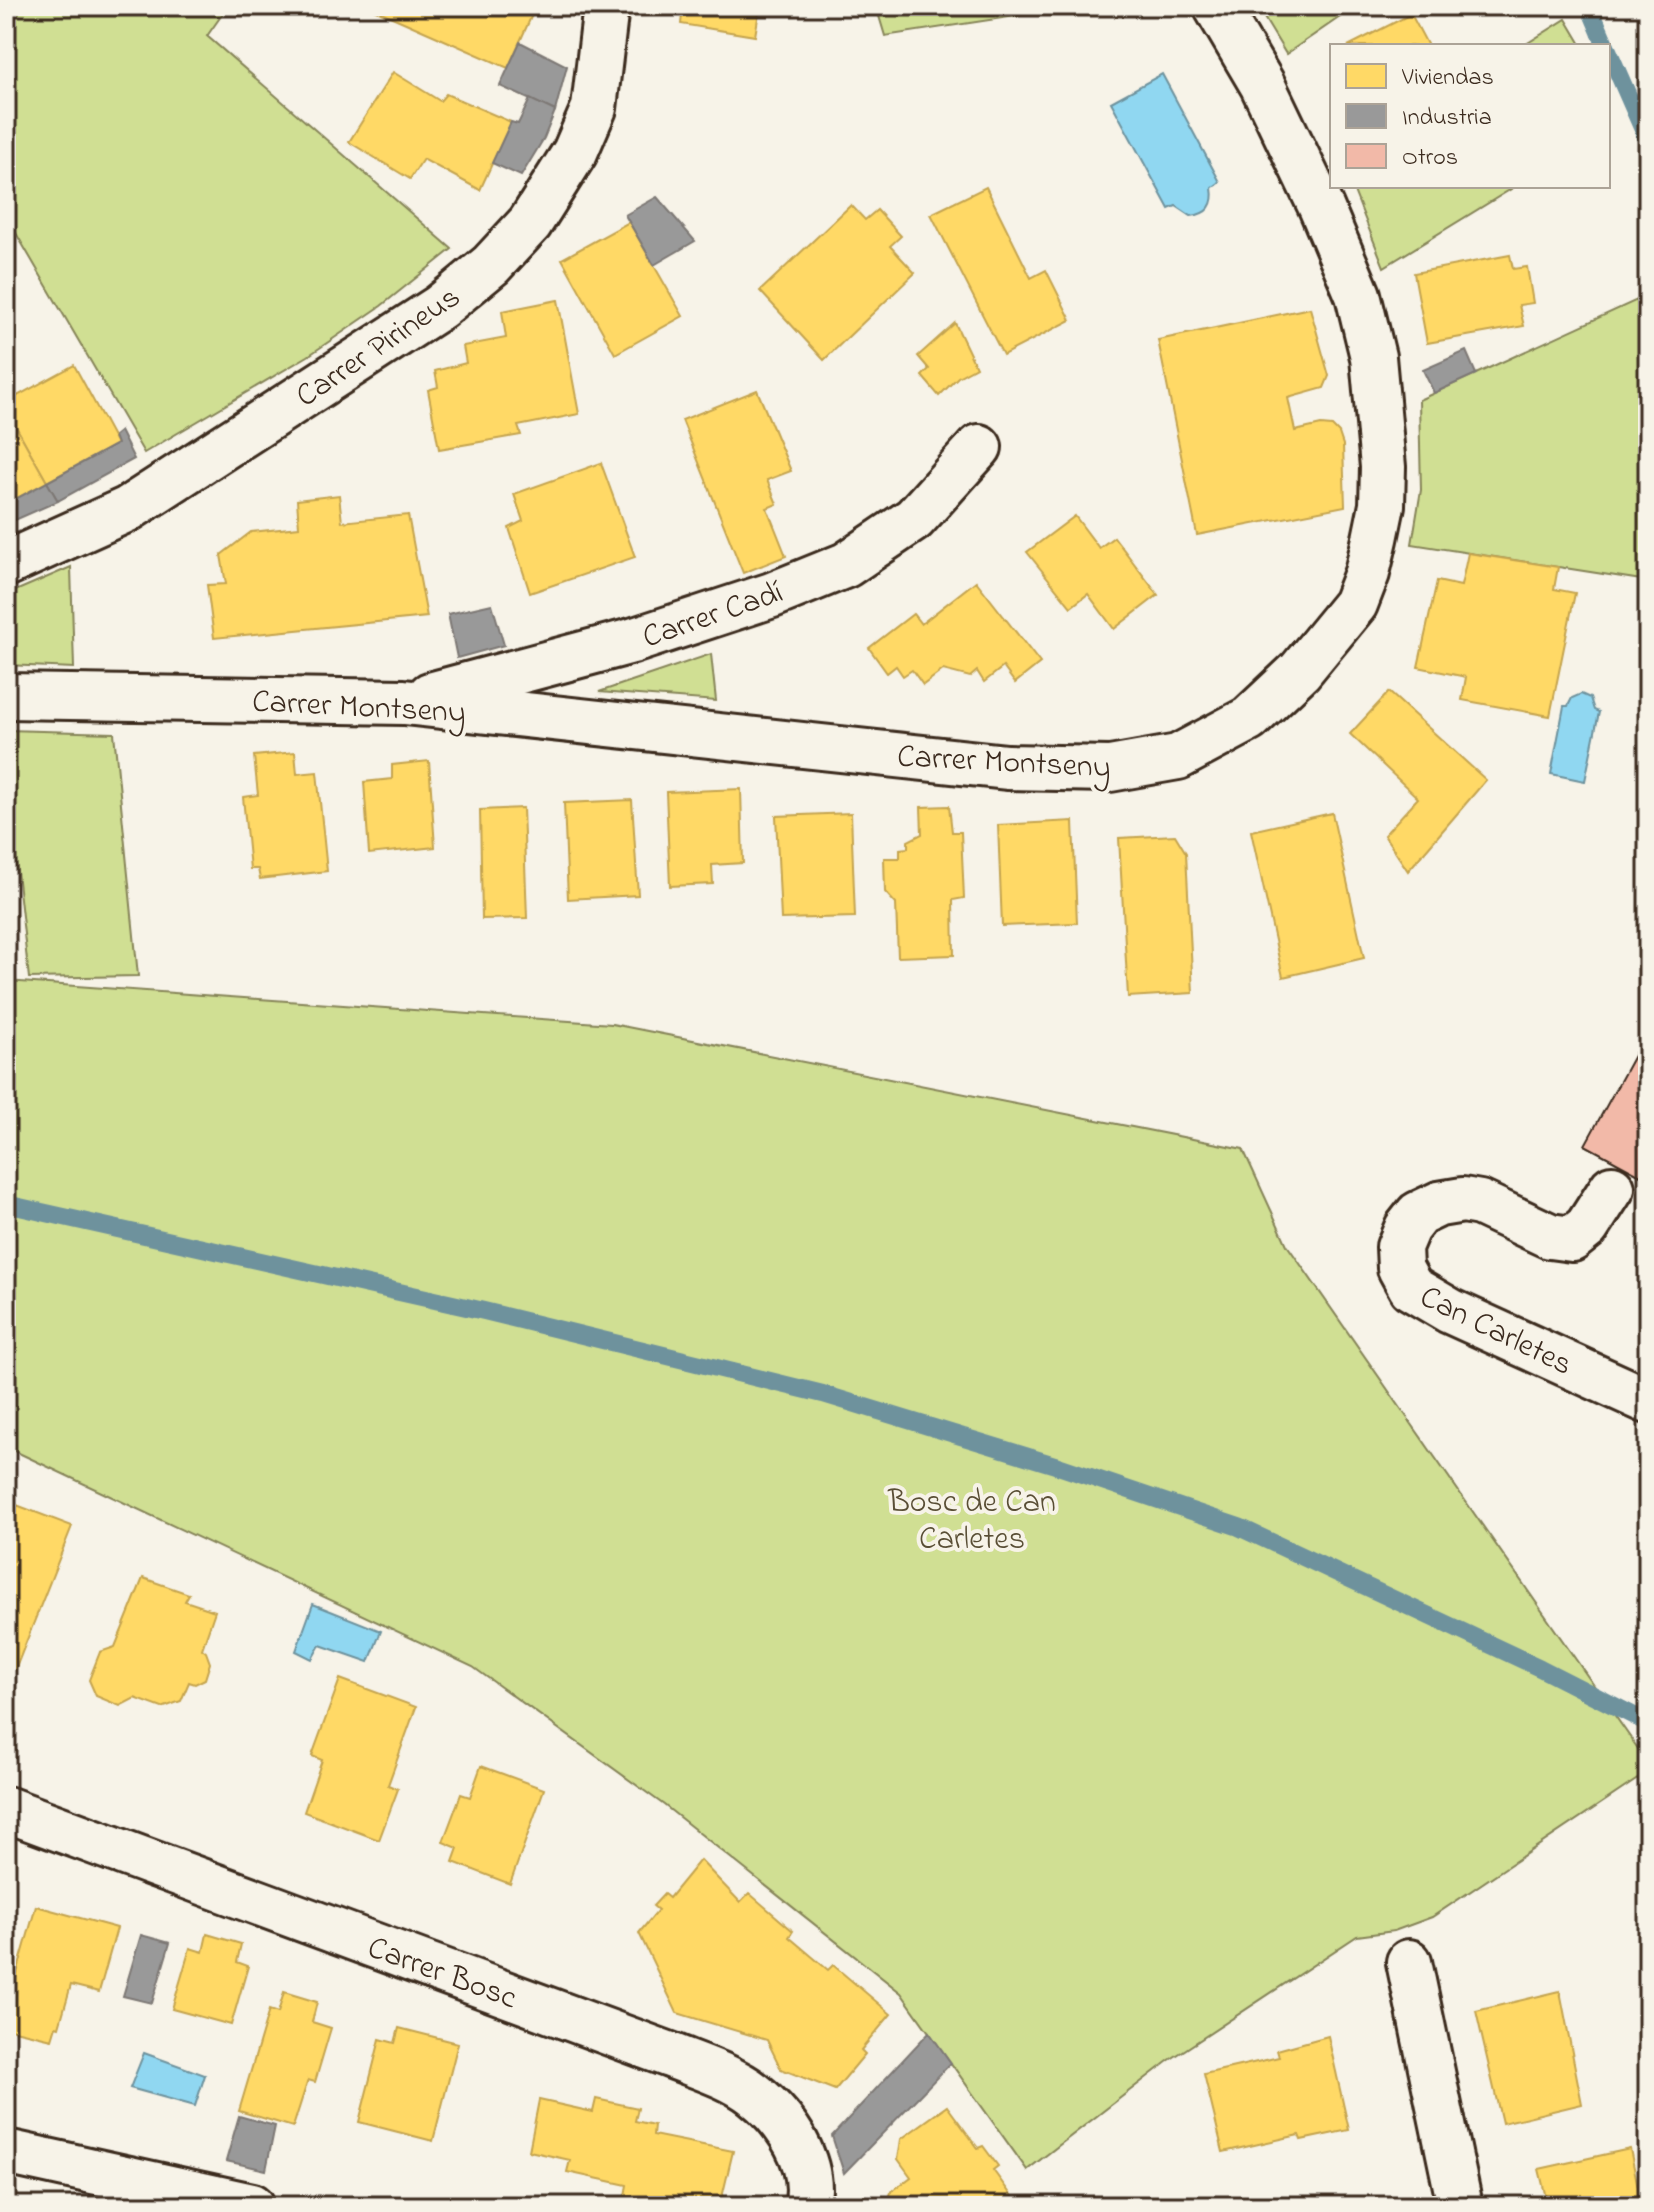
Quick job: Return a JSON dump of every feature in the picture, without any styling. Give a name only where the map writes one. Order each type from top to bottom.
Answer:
[{"type":"street","name":"Carrer Pirineus","points":[[6,564],[128,509],[440,307],[491,265],[530,223],[575,152],[594,108],[606,6]]},
{"type":"street","name":"Carrer Montseny","points":[[6,696],[404,702],[1007,767],[1096,769],[1178,757],[1249,719],[1300,671],[1355,604],[1367,573],[1382,505],[1383,467],[1373,357],[1358,295],[1321,207],[1262,84],[1216,6]]},
{"type":"street","name":"Carrer Cadí","points":[[404,702],[632,641],[772,595],[846,565],[914,519],[979,447]]},
{"type":"street","name":"Can Carletes","points":[[1612,1188],[1587,1227],[1572,1239],[1550,1236],[1480,1203],[1463,1200],[1439,1204],[1418,1214],[1407,1228],[1399,1247],[1400,1268],[1411,1288],[1450,1311],[1648,1401]]},
{"type":"street","name":"Carrer Bosc","points":[[6,1809],[670,2055],[733,2082],[754,2094],[789,2132],[805,2160],[810,2193],[807,2206]]},
{"type":"street","points":[[1409,1962],[1460,2206]]},
{"type":"street","points":[[6,2152],[252,2206]]},
{"type":"green space","points":[[6,6],[228,6],[207,36],[452,249],[381,306],[308,356],[144,453],[13,228],[6,231]]},
{"type":"green space","points":[[876,6],[1080,6],[885,36]]},
{"type":"green space","points":[[1257,6],[1356,6],[1286,54]]},
{"type":"green space","points":[[1566,19],[1581,44],[1526,44]]},
{"type":"green space","points":[[1353,188],[1513,188],[1384,267]]},
{"type":"green space","points":[[1648,295],[1648,581],[1412,544],[1421,490],[1419,400]]},
{"type":"green space","points":[[71,567],[74,668],[6,665],[6,595]]},
{"type":"green space","points":[[711,654],[716,701],[599,692]]},
{"type":"green space","points":[[6,730],[114,733],[138,976],[29,978],[6,775]]},
{"type":"green space","name":"Bosc de Can Carletes","points":[[6,981],[612,1024],[1243,1149],[1287,1245],[1648,1763],[1648,1772],[1432,1917],[1394,1931],[1357,1936],[1168,2061],[1027,2170],[901,1993],[664,1805],[473,1667],[6,1447]]},
{"type":"water","points":[[1162,74],[1220,182],[1212,188],[1209,208],[1197,215],[1191,216],[1176,206],[1169,209],[1111,102]]},
{"type":"water","points":[[1581,694],[1590,698],[1594,710],[1599,712],[1585,781],[1551,774],[1564,706]]},
{"type":"water","points":[[313,1604],[381,1631],[369,1662],[320,1645],[312,1659],[296,1651]]},
{"type":"water","points":[[144,2053],[205,2075],[195,2106],[130,2088]]},
{"type":"building: Viviendas","points":[[367,6],[536,6],[508,68]]},
{"type":"building: Viviendas","points":[[683,6],[760,6],[755,36],[681,24]]},
{"type":"building: Viviendas","points":[[1411,14],[1427,44],[1352,44]]},
{"type":"building: Viviendas","points":[[393,72],[440,101],[446,94],[511,122],[480,190],[423,159],[410,179],[349,142]]},
{"type":"building: Viviendas","points":[[986,187],[1031,278],[1046,270],[1071,320],[1003,355],[931,214]]},
{"type":"building: Viviendas","points":[[851,205],[865,220],[877,210],[901,236],[890,246],[915,273],[824,360],[760,291]]},
{"type":"building: Viviendas","points":[[629,222],[683,316],[615,354],[562,259]]},
{"type":"building: Viviendas","points":[[1510,255],[1513,269],[1527,267],[1533,303],[1519,305],[1524,326],[1427,343],[1414,273]]},
{"type":"building: Viviendas","points":[[558,300],[579,414],[518,426],[521,435],[439,449],[428,390],[438,387],[435,371],[466,363],[463,346],[506,338],[502,311]]},
{"type":"building: Viviendas","points":[[1310,308],[1329,376],[1324,388],[1288,398],[1295,431],[1321,425],[1332,426],[1339,433],[1343,445],[1345,506],[1197,535],[1158,340]]},
{"type":"building: Viviendas","points":[[955,323],[976,367],[958,377],[939,396],[922,376],[929,369],[918,356]]},
{"type":"building: Viviendas","points":[[74,365],[117,444],[47,482],[6,409],[6,402]]},
{"type":"building: Viviendas","points":[[757,390],[791,471],[767,480],[777,504],[767,508],[786,556],[743,573],[682,420]]},
{"type":"building: Viviendas","points":[[6,409],[47,482],[6,504]]},
{"type":"building: Viviendas","points":[[601,463],[635,557],[530,593],[509,528],[523,521],[514,494]]},
{"type":"building: Viviendas","points":[[339,495],[342,522],[408,515],[427,617],[214,638],[207,585],[226,584],[221,555],[251,532],[299,527],[297,500]]},
{"type":"building: Viviendas","points":[[1075,516],[1099,548],[1114,537],[1158,595],[1114,629],[1088,594],[1071,607],[1027,552]]},
{"type":"building: Viviendas","points":[[1468,553],[1558,567],[1554,589],[1575,593],[1550,716],[1462,700],[1466,677],[1418,667],[1437,581],[1461,586]]},
{"type":"building: Viviendas","points":[[976,581],[1040,663],[1015,683],[1003,667],[984,682],[977,671],[970,677],[943,670],[923,685],[912,670],[903,676],[896,666],[887,673],[869,648],[913,614],[921,624]]},
{"type":"building: Viviendas","points":[[1389,692],[1486,780],[1408,871],[1384,835],[1418,798],[1350,734]]},
{"type":"building: Viviendas","points":[[295,752],[297,774],[317,772],[327,871],[260,879],[258,869],[250,869],[243,797],[258,795],[254,756]]},
{"type":"building: Viviendas","points":[[429,761],[435,847],[369,854],[364,782],[392,779],[392,765]]},
{"type":"building: Viviendas","points":[[741,789],[743,863],[712,865],[713,884],[670,886],[666,792]]},
{"type":"building: Viviendas","points":[[632,800],[638,895],[568,899],[564,803]]},
{"type":"building: Viviendas","points":[[949,806],[952,832],[961,832],[964,898],[953,900],[954,955],[898,957],[896,904],[885,892],[884,858],[900,858],[900,849],[908,848],[908,841],[922,834],[921,807]]},
{"type":"building: Viviendas","points":[[523,808],[527,918],[482,919],[480,810]]},
{"type":"building: Viviendas","points":[[851,813],[855,917],[781,919],[776,816]]},
{"type":"building: Viviendas","points":[[1332,813],[1364,958],[1283,977],[1251,831]]},
{"type":"building: Viviendas","points":[[1073,821],[1077,923],[1002,926],[998,825]]},
{"type":"building: Viviendas","points":[[1175,835],[1186,853],[1193,993],[1128,997],[1119,838]]},
{"type":"building: Viviendas","points":[[6,1501],[72,1526],[6,1693]]},
{"type":"building: Viviendas","points":[[143,1578],[189,1594],[185,1601],[215,1611],[202,1649],[210,1663],[205,1679],[195,1684],[189,1682],[181,1701],[162,1708],[135,1698],[120,1706],[96,1696],[89,1680],[100,1652],[115,1647]]},
{"type":"building: Viviendas","points":[[340,1679],[416,1707],[388,1785],[398,1789],[379,1840],[304,1812],[322,1760],[312,1756]]},
{"type":"building: Viviendas","points":[[481,1766],[544,1789],[510,1884],[453,1862],[458,1848],[443,1842],[461,1794],[470,1797]]},
{"type":"building: Viviendas","points":[[700,1860],[740,1902],[749,1893],[793,1931],[789,1937],[828,1970],[833,1965],[891,2014],[861,2050],[865,2054],[835,2090],[781,2069],[767,2040],[677,2013],[639,1933],[658,1910],[653,1906],[664,1894],[669,1898]]},
{"type":"building: Viviendas","points":[[36,1906],[117,1928],[99,1992],[71,1985],[59,2027],[56,2026],[52,2039],[6,2028],[10,2013],[6,2012]]},
{"type":"building: Viviendas","points":[[207,1934],[241,1944],[237,1962],[248,1966],[231,2025],[172,2009],[190,1948],[203,1952]]},
{"type":"building: Viviendas","points":[[1560,1991],[1582,2104],[1502,2123],[1476,2011]]},
{"type":"building: Viviendas","points":[[284,1992],[317,2002],[312,2022],[331,2028],[315,2082],[308,2080],[293,2127],[239,2111],[269,2010],[278,2013]]},
{"type":"building: Viviendas","points":[[399,2028],[458,2043],[433,2141],[359,2122],[380,2039],[395,2043]]},
{"type":"building: Viviendas","points":[[1328,2036],[1349,2130],[1301,2140],[1299,2135],[1223,2152],[1204,2074],[1279,2057],[1277,2050]]},
{"type":"building: Viviendas","points":[[596,2099],[638,2108],[635,2121],[654,2125],[653,2135],[733,2151],[720,2206],[623,2206],[627,2185],[567,2172],[570,2160],[529,2151],[539,2100],[593,2112]]},
{"type":"building: Viviendas","points":[[947,2106],[978,2148],[983,2146],[998,2166],[993,2170],[1019,2206],[887,2206],[891,2192],[911,2177],[898,2159],[901,2139]]},
{"type":"building: Viviendas","points":[[1630,2149],[1642,2206],[1548,2206],[1539,2169]]},
{"type":"building: Industria","points":[[520,42],[567,66],[555,111],[500,86]]},
{"type":"building: Industria","points":[[530,99],[555,111],[544,138],[521,176],[492,163],[511,122],[518,124]]},
{"type":"building: Industria","points":[[657,197],[695,241],[654,265],[625,215]]},
{"type":"building: Industria","points":[[1466,351],[1476,374],[1434,393],[1423,370]]},
{"type":"building: Industria","points":[[120,431],[134,459],[58,501],[47,482],[117,444],[114,436]]},
{"type":"building: Industria","points":[[47,482],[58,501],[6,524],[6,504]]},
{"type":"building: Industria","points":[[492,604],[504,645],[457,658],[448,614]]},
{"type":"building: Industria","points":[[141,1935],[170,1943],[152,2003],[123,1996]]},
{"type":"building: Industria","points":[[929,2032],[951,2063],[844,2173],[832,2136]]},
{"type":"building: Industria","points":[[239,2116],[275,2126],[266,2170],[226,2161]]},
{"type":"building: Otros","points":[[1648,1030],[1648,1179],[1585,1145]]},
{"type":"waterway","points":[[1589,6],[1605,44]]},
{"type":"waterway","points":[[1610,55],[1648,141]]},
{"type":"waterway","points":[[6,1204],[484,1311],[823,1394],[1055,1465],[1239,1527],[1540,1668],[1648,1723]]}]
